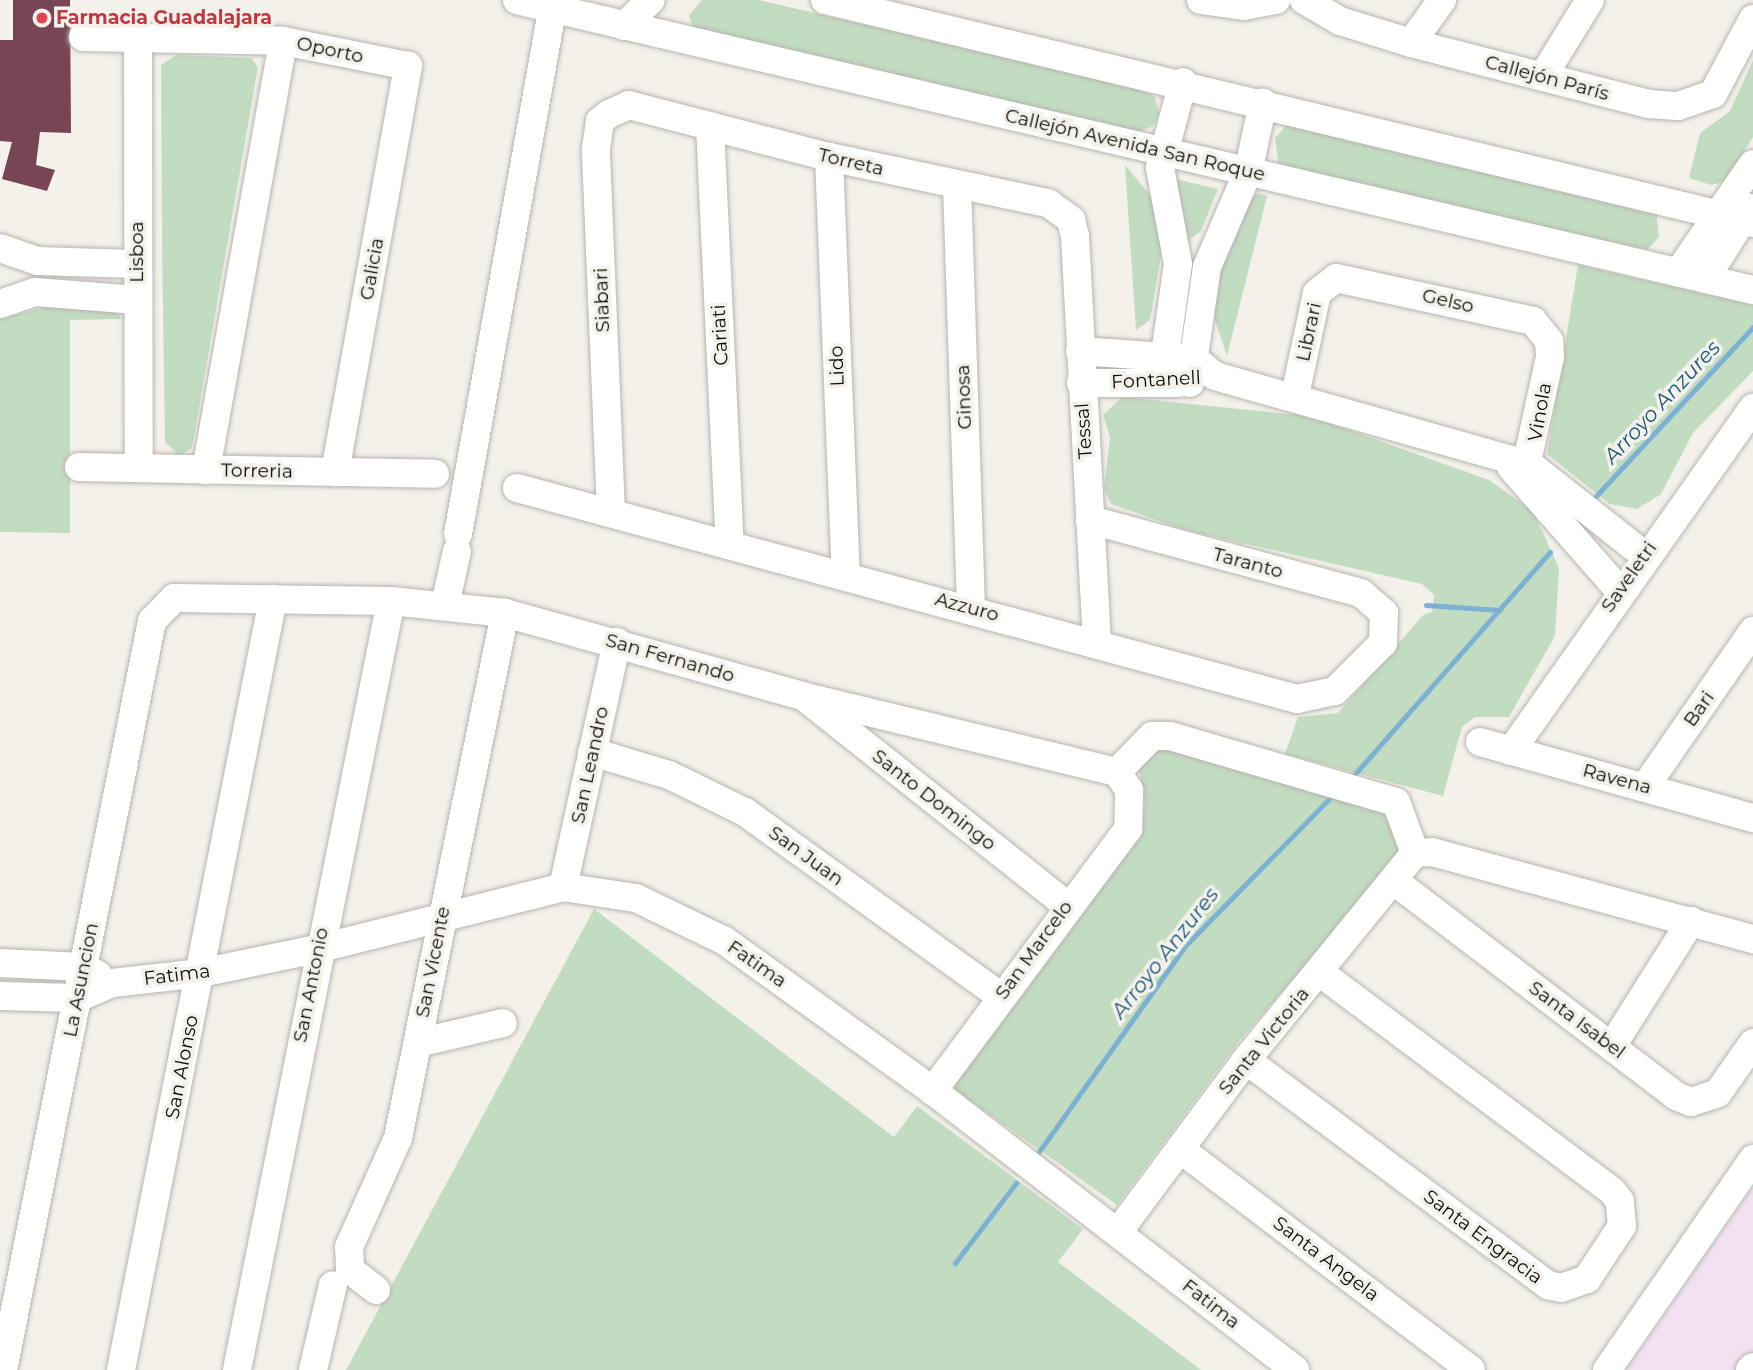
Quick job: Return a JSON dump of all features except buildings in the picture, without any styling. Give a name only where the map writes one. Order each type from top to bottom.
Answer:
[{"type":"street","name":"Callejón Avenida San Roque","points":[[517,0],[588,7],[624,26],[1164,150],[1753,290]]},
{"type":"street","points":[[624,26],[651,0]]},
{"type":"street","points":[[825,0],[1740,215]]},
{"type":"street","points":[[1201,0],[1244,6],[1276,0]]},
{"type":"street","name":"Callejón París","points":[[1304,0],[1340,21],[1412,43],[1648,104],[1699,103],[1713,94],[1753,19]]},
{"type":"street","points":[[1412,43],[1442,0]]},
{"type":"street","points":[[1542,76],[1590,0]]},
{"type":"street","points":[[445,605],[553,4]]},
{"type":"street","name":"Oporto","points":[[83,37],[283,41],[417,59]]},
{"type":"street","name":"Lisboa","points":[[138,37],[136,264],[139,468]]},
{"type":"street","points":[[206,470],[283,41]]},
{"type":"street","name":"Galicia","points":[[335,472],[417,59]]},
{"type":"street","points":[[1162,369],[1178,264],[1160,168],[1183,82]]},
{"type":"street","points":[[1200,373],[1207,267],[1248,172],[1263,103]]},
{"type":"street","name":"Torreta","points":[[628,105],[829,157],[1048,203],[1071,220]]},
{"type":"street","name":"Siabari","points":[[611,512],[596,134],[600,121],[628,105]]},
{"type":"street","name":"Cariati","points":[[710,126],[730,545]]},
{"type":"street","name":"Lido","points":[[829,157],[846,575]]},
{"type":"street","points":[[1692,276],[1740,215],[1753,164]]},
{"type":"street","name":"Ginosa","points":[[957,185],[971,608]]},
{"type":"street","name":"Tessal","points":[[1071,220],[1097,642]]},
{"type":"street","points":[[0,248],[37,261],[136,264]]},
{"type":"street","points":[[35,292],[37,261]]},
{"type":"street","points":[[1178,264],[1207,267]]},
{"type":"street","name":"Gelso","points":[[1336,278],[1534,321],[1549,341]]},
{"type":"street","name":"Librari","points":[[1295,396],[1317,293],[1336,278]]},
{"type":"street","points":[[0,304],[35,292],[137,300]]},
{"type":"street","name":"Vinola","points":[[1519,468],[1549,341]]},
{"type":"street","name":"Fontanell","points":[[1080,351],[1162,369],[1200,373],[1295,396],[1519,468]]},
{"type":"street","name":"Fontanell","points":[[1081,383],[1162,369]]},
{"type":"street","name":"Saveletri","points":[[1511,751],[1619,590],[1753,408]]},
{"type":"street","name":"Torreria","points":[[79,467],[435,474]]},
{"type":"street","points":[[1519,468],[1644,555]]},
{"type":"street","points":[[1519,468],[1619,590]]},
{"type":"street","name":"Azzuro","points":[[517,488],[1311,701],[1335,691],[1383,643],[1387,629]]},
{"type":"street","name":"Taranto","points":[[1090,520],[1361,593],[1384,613],[1387,629]]},
{"type":"street","name":"San Fernando","points":[[174,598],[391,601],[505,613],[617,642],[802,696],[1117,772]]},
{"type":"street","name":"La Asuncion","points":[[3,1370],[152,621],[174,598]]},
{"type":"street","name":"San Alonso","points":[[121,1370],[273,599]]},
{"type":"street","name":"San Antonio","points":[[237,1370],[317,949],[391,601]]},
{"type":"street","name":"San Vicente","points":[[376,1290],[350,1270],[349,1247],[395,1152],[505,613]]},
{"type":"street","name":"Bari","points":[[1645,787],[1753,631]]},
{"type":"street","name":"San Leandro","points":[[563,887],[617,642]]},
{"type":"street","name":"Santo Domingo","points":[[802,696],[1067,905]]},
{"type":"street","points":[[1117,772],[1152,736],[1170,736],[1396,802],[1415,853],[1432,852],[1753,939]]},
{"type":"street","name":"Ravena","points":[[1480,742],[1753,818]]},
{"type":"street","name":"San Juan","points":[[592,752],[669,775],[745,812],[1000,996]]},
{"type":"street","name":"San Marcelo","points":[[933,1091],[1067,905],[1128,829],[1132,810],[1117,772]]},
{"type":"street","name":"Santa Victoria","points":[[1118,1232],[1246,1060],[1415,853]]},
{"type":"street","name":"Santa Isabel","points":[[1394,881],[1612,1046],[1691,1102],[1718,1093],[1753,1043]]},
{"type":"street","name":"Fatima","points":[[0,996],[78,998],[112,983],[201,974],[317,949],[442,915],[563,887],[636,898],[681,916],[933,1091],[1295,1370]]},
{"type":"street","points":[[1612,1046],[1691,921]]},
{"type":"street","points":[[0,974],[0,963],[83,967],[112,983]]},
{"type":"street","name":"Santa Engracia","points":[[1246,1060],[1548,1285],[1561,1288],[1587,1279],[1622,1226],[1620,1201],[1612,1191],[1319,972]]},
{"type":"street","points":[[418,1043],[503,1023]]},
{"type":"street","name":"Santa Angela","points":[[1181,1149],[1471,1370]]},
{"type":"street","points":[[1606,1370],[1753,1159]]},
{"type":"street","points":[[313,1370],[333,1285]]},
{"type":"shaded area","points":[[1753,1187],[1753,1370],[1627,1370]]},
{"type":"green space","points":[[702,0],[759,0],[1135,88],[1155,97],[1159,114],[1153,126],[1132,135],[694,33],[689,15]]},
{"type":"green space","points":[[176,55],[251,58],[258,67],[192,448],[180,456],[165,442],[162,245],[161,65]]},
{"type":"green space","points":[[1753,60],[1753,137],[1726,181],[1711,185],[1689,178],[1700,133],[1730,111]]},
{"type":"green space","points":[[1287,125],[1656,210],[1659,237],[1647,250],[1279,168],[1275,138]]},
{"type":"green space","points":[[1125,165],[1151,196],[1162,250],[1150,320],[1136,330]]},
{"type":"green space","points":[[1167,177],[1218,189],[1201,231],[1185,243]]},
{"type":"green space","points":[[1258,193],[1267,196],[1227,356],[1213,314],[1219,261],[1246,200]]},
{"type":"green space","points":[[1578,265],[1753,305],[1753,371],[1693,433],[1661,494],[1637,509],[1610,504],[1547,454]]},
{"type":"green space","points":[[70,301],[117,311],[121,319],[70,320],[70,533],[0,532],[0,319]]},
{"type":"green space","points":[[1122,397],[1310,416],[1489,480],[1533,511],[1559,568],[1555,636],[1509,717],[1475,717],[1462,727],[1443,796],[1285,754],[1298,717],[1338,713],[1423,615],[1432,612],[1434,595],[1422,584],[1185,530],[1111,504],[1104,489],[1110,437],[1103,415]]},
{"type":"green space","points":[[1148,745],[1386,807],[1403,853],[1240,1040],[1117,1205],[948,1085],[1140,835],[1145,800],[1139,770],[1131,765]]},
{"type":"green space","points":[[594,909],[894,1137],[917,1106],[1083,1229],[1058,1262],[1201,1370],[346,1370]]},
{"type":"waterway","name":"Arroyo Anzures","points":[[1595,497],[1753,327]]},
{"type":"waterway","name":"Arroyo Anzures","points":[[1354,775],[1550,552]]},
{"type":"waterway","points":[[1426,605],[1500,610]]},
{"type":"waterway","name":"Arroyo Anzures","points":[[1038,1153],[1185,946],[1335,793]]},
{"type":"waterway","name":"Arroyo Anzures","points":[[955,1263],[1016,1183]]},
{"type":"place","name":"Farmacia Guadalajara","points":[[42,18]]}]
